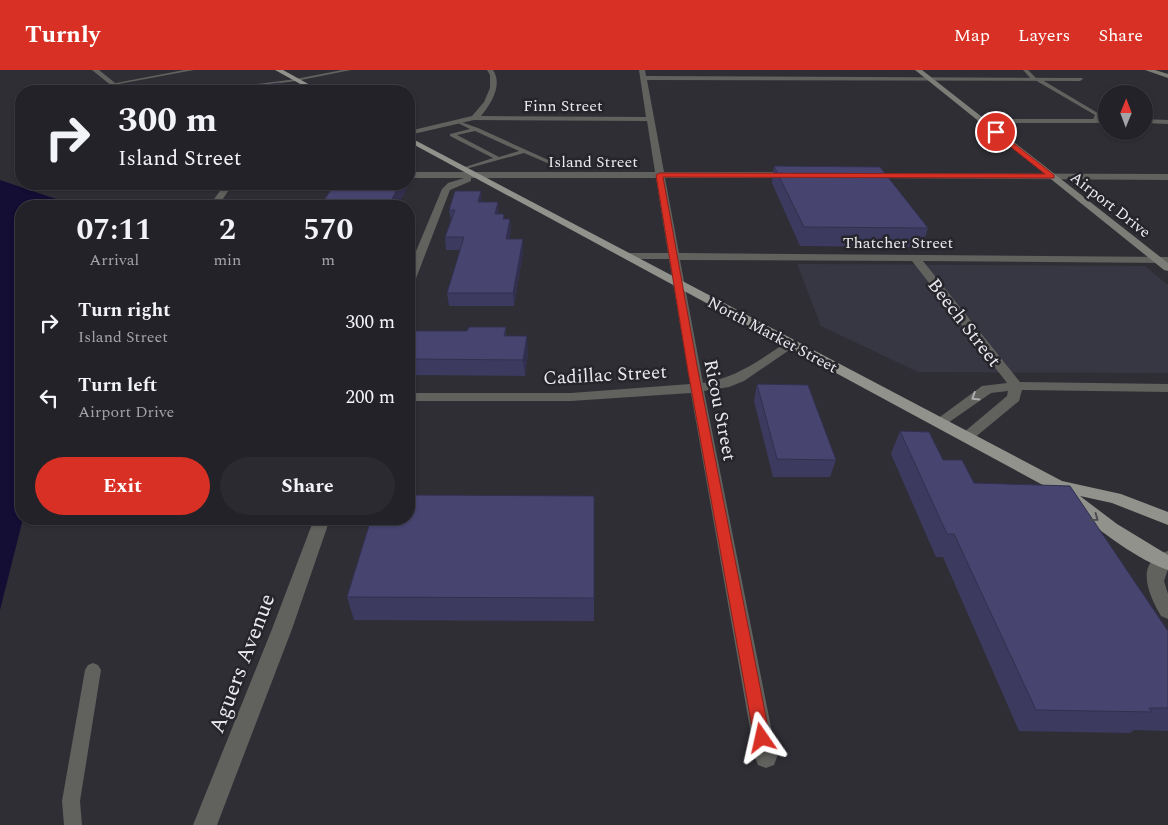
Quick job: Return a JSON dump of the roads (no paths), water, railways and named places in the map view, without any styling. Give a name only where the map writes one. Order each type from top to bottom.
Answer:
[{"type":"main road","points":[[278,70],[305,84]]},
{"type":"main road","name":"North Market Street","points":[[415,143],[968,436],[1058,486],[1083,509],[1121,537],[1167,561]]},
{"type":"main road","name":"North Market Street","points":[[1058,486],[1115,498],[1168,519]]},
{"type":"street","points":[[96,70],[113,84]]},
{"type":"street","points":[[474,118],[486,107],[495,80],[494,74],[490,70]]},
{"type":"street","points":[[716,70],[720,78]]},
{"type":"street","name":"Airport Drive","points":[[918,70],[1162,260],[1168,268]]},
{"type":"street","points":[[1148,70],[1168,76]]},
{"type":"street","points":[[1152,70],[1168,76]]},
{"type":"street","points":[[642,74],[720,78],[1080,79]]},
{"type":"street","name":"Ricou Street","points":[[642,74],[673,257],[766,757]]},
{"type":"street","name":"Finn Street","points":[[415,132],[474,118],[651,119]]},
{"type":"street","points":[[981,120],[1098,121]]},
{"type":"street","points":[[1153,121],[1168,122]]},
{"type":"street","name":"Island Street","points":[[415,175],[798,176]]},
{"type":"street","points":[[415,266],[446,189],[456,182],[477,176]]},
{"type":"street","points":[[857,176],[1168,177]]},
{"type":"street","name":"Thatcher Street","points":[[628,256],[1162,260]]},
{"type":"street","name":"Beech Street","points":[[915,258],[1016,386]]},
{"type":"street","name":"Cadillac Street","points":[[415,396],[571,397],[697,388],[724,384],[752,372],[792,344]]},
{"type":"street","points":[[940,422],[987,389],[1016,386],[1168,388]]},
{"type":"street","points":[[968,436],[1014,398],[1016,386]]},
{"type":"street","name":"Aguers Avenue","points":[[205,825],[282,629],[320,525]]},
{"type":"street","points":[[1167,561],[1157,569],[1154,580],[1158,594],[1168,611]]},
{"type":"lane","points":[[113,84],[192,70]]},
{"type":"lane","points":[[256,77],[261,85],[349,70]]},
{"type":"lane","points":[[1025,70],[1036,79],[1098,115],[1094,121]]},
{"type":"lane","points":[[301,85],[305,84]]},
{"type":"lane","points":[[460,122],[554,164]]},
{"type":"lane","points":[[476,129],[452,135],[469,141],[499,158]]},
{"type":"lane","points":[[481,138],[491,136]]},
{"type":"lane","points":[[493,143],[502,141]]},
{"type":"lane","points":[[464,169],[524,151]]},
{"type":"lane","points":[[73,825],[71,802],[93,670]]}]
